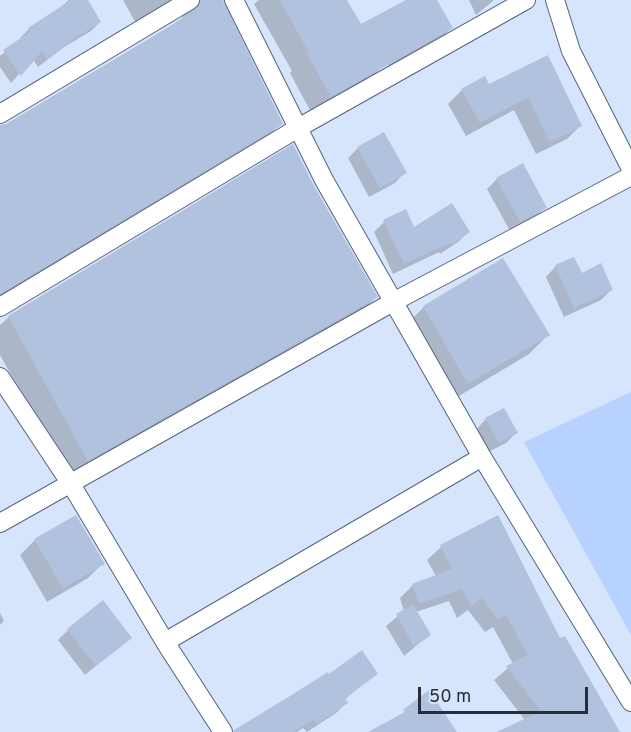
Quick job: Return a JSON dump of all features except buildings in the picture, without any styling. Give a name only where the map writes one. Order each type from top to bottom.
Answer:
[{"type":"street","points":[[0,114],[190,0]]},
{"type":"street","points":[[234,0],[324,180],[482,457],[631,702]]},
{"type":"street","points":[[0,307],[298,128],[526,0]]},
{"type":"street","points":[[555,0],[571,51],[631,169]]},
{"type":"street","points":[[0,523],[393,302],[631,176]]},
{"type":"street","points":[[0,377],[71,484],[165,642],[223,732]]},
{"type":"street","points":[[165,642],[482,457]]},
{"type":"shaded area","points":[[631,392],[631,635],[524,442]]}]
